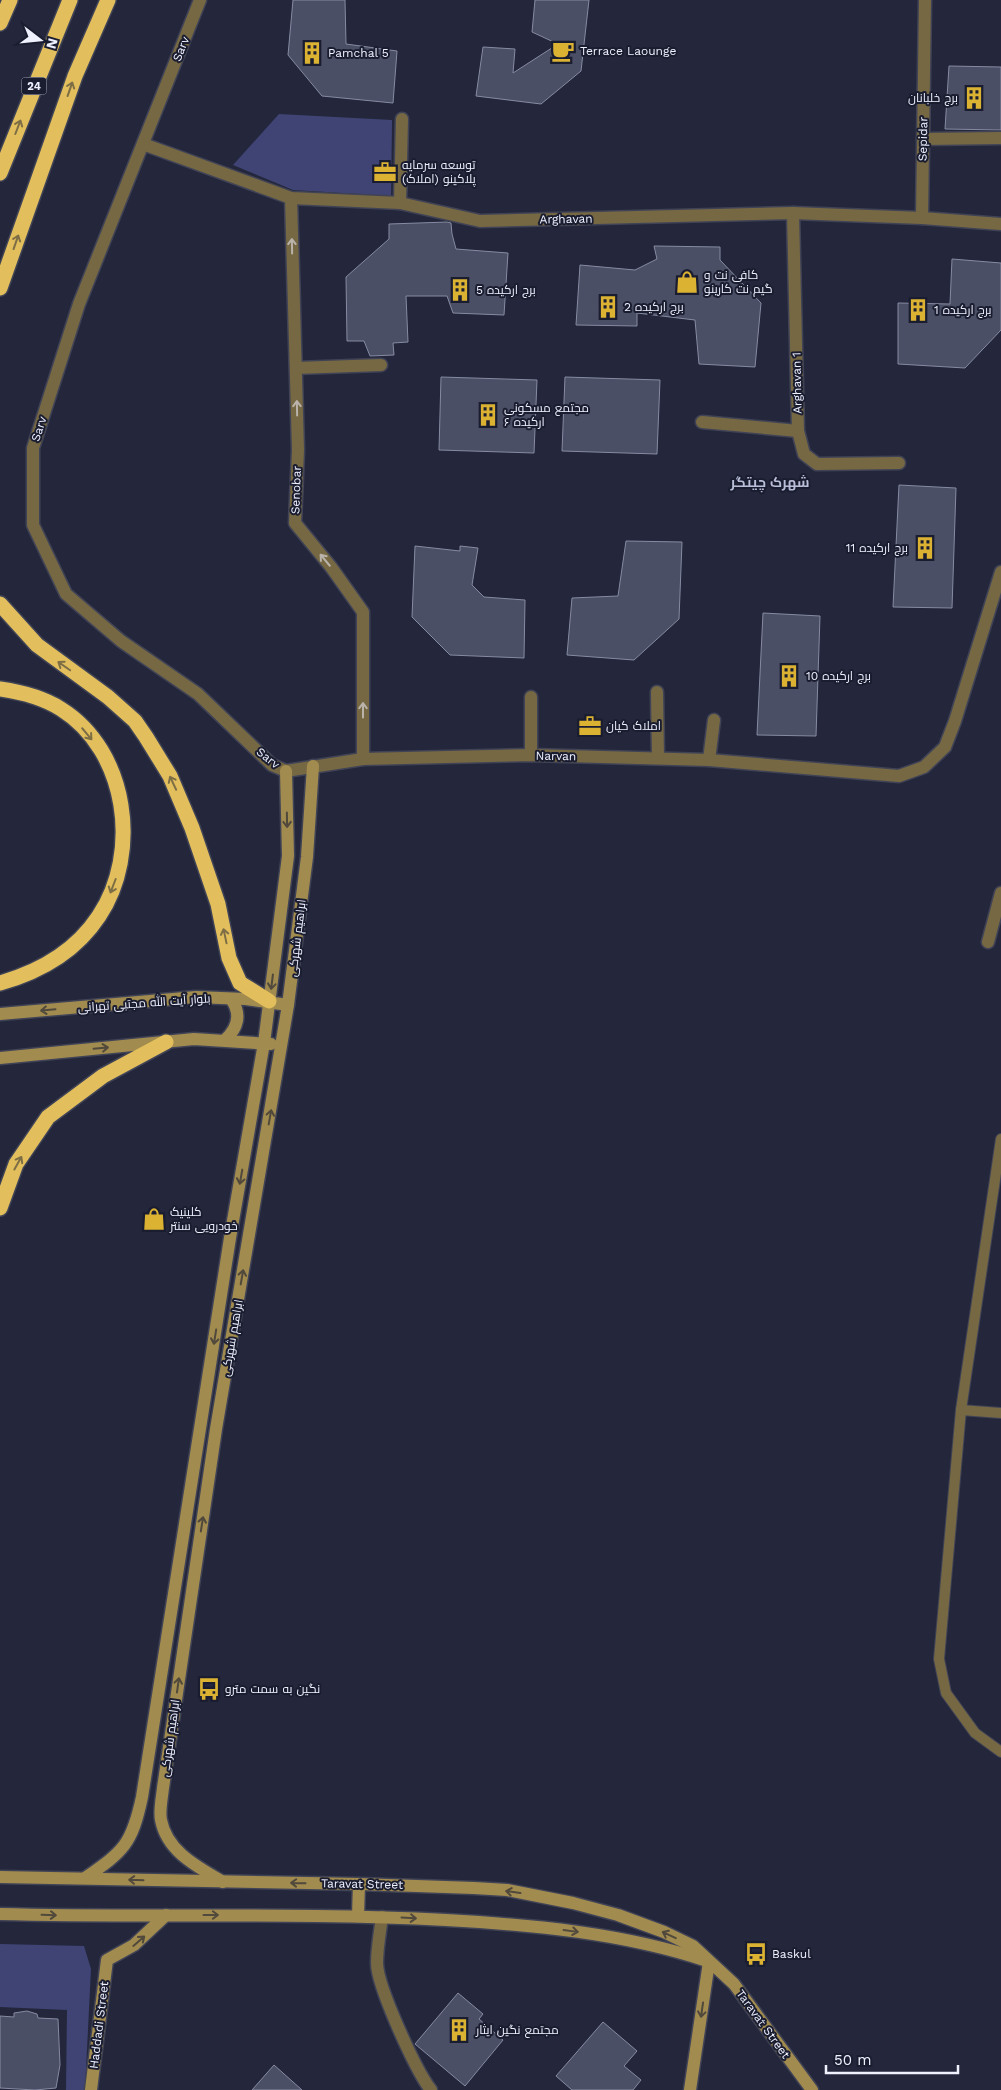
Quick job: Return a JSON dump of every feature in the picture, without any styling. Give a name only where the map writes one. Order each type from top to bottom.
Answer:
[{"type":"highway","points":[[0,23],[10,0]]},
{"type":"highway","name":"24","points":[[0,173],[70,0]]},
{"type":"highway","points":[[0,288],[75,76],[108,0]]},
{"type":"highway","points":[[0,604],[37,645],[108,697],[135,721],[146,737],[170,776],[192,828],[218,904],[230,958],[240,983],[269,1002]]},
{"type":"highway","points":[[0,689],[22,692],[62,709],[89,735],[103,754],[112,773],[123,819],[123,846],[119,871],[99,916],[69,950],[48,964],[25,975],[0,983]]},
{"type":"highway","points":[[0,1208],[16,1164],[48,1118],[103,1076],[166,1042]]},
{"type":"main road","name":"ابراهیم شهرکی","points":[[223,1882],[190,1862],[171,1844],[161,1820],[163,1788],[216,1429],[288,1005],[307,857],[314,766]]},
{"type":"main road","name":"ابراهیم شهرکی","points":[[85,1878],[114,1858],[131,1836],[137,1818],[230,1238],[264,1043],[288,856],[286,772]]},
{"type":"main road","name":"بلوار آیت الله مجتبی تهرانی","points":[[0,1014],[196,997],[288,1005]]},
{"type":"main road","points":[[226,1040],[232,1034],[238,1019],[237,1010],[231,999]]},
{"type":"main road","points":[[0,1058],[194,1039],[282,1045]]},
{"type":"main road","name":"Taravat Street","points":[[0,1877],[359,1884],[507,1890],[573,1903],[618,1915],[664,1932],[693,1946],[734,1984],[812,2090]]},
{"type":"main road","points":[[358,1916],[359,1884]]},
{"type":"main road","name":"Taravat Street","points":[[0,1914],[88,1916],[358,1916],[528,1925],[674,1950],[709,1962]]},
{"type":"main road","name":"Haddadi Street","points":[[90,2090],[107,1960],[134,1945],[166,1916]]},
{"type":"main road","points":[[690,2090],[709,1962]]},
{"type":"street","name":"Sarv","points":[[200,0],[79,304],[33,448],[33,525],[66,594],[121,642],[198,694],[272,765],[286,772]]},
{"type":"street","name":"Sepidar","points":[[922,218],[925,0]]},
{"type":"street","points":[[400,203],[402,120]]},
{"type":"street","points":[[922,139],[1001,138]]},
{"type":"street","name":"Arghavan","points":[[143,144],[291,198],[400,203],[480,221],[794,213],[922,218],[1001,224]]},
{"type":"street","name":"Senobar","points":[[291,198],[298,450],[295,523],[331,567],[363,612],[363,758]]},
{"type":"street","name":"Arghavan 1","points":[[794,213],[798,431],[804,454],[817,464],[898,463]]},
{"type":"street","points":[[296,368],[381,364]]},
{"type":"street","points":[[702,422],[798,431]]},
{"type":"street","name":"Narvan","points":[[286,772],[363,758],[531,755],[710,760],[899,776],[924,767],[945,747],[955,721],[1001,572]]},
{"type":"street","points":[[657,692],[658,758]]},
{"type":"street","points":[[531,697],[531,755]]},
{"type":"street","points":[[710,760],[714,720]]},
{"type":"street","points":[[988,942],[1001,893]]},
{"type":"street","points":[[382,1917],[377,1964],[379,1978],[404,2040],[431,2090]]},
{"type":"lane","points":[[1001,1139],[961,1410],[940,1659],[946,1693],[976,1733],[1001,1752]]},
{"type":"lane","points":[[961,1410],[1001,1413]]},
{"type":"shaded area","points":[[279,114],[392,120],[391,196],[293,190],[233,165]]},
{"type":"shaded area","points":[[0,1944],[84,1946],[91,1969],[85,2090],[66,2090],[67,2010],[0,2007]]},
{"type":"building","name":"Pamchal 5","points":[[293,0],[345,0],[346,44],[397,51],[393,103],[322,96],[288,55]]},
{"type":"building","name":"Terrace Laounge","points":[[535,0],[589,0],[581,71],[541,104],[476,96],[483,47],[515,49],[513,73],[558,44],[532,32]]},
{"type":"building","name":"برج خلبانان","points":[[949,66],[1001,67],[1001,130],[945,129]]},
{"type":"building","name":"برج ارکیده 5","points":[[451,223],[456,249],[508,253],[504,315],[453,313],[447,296],[406,296],[408,342],[393,343],[394,355],[370,356],[364,341],[347,341],[346,277],[389,239],[389,224]]},
{"type":"building","name":"برج ارکیده 2","points":[[654,246],[720,247],[720,260],[761,303],[755,367],[699,364],[695,320],[637,313],[637,326],[576,325],[580,265],[635,270],[657,259]]},
{"type":"building","name":"برج ارکیده 1","points":[[952,259],[1001,263],[1001,330],[965,368],[898,364],[898,303],[950,304]]},
{"type":"building","name":"مجتمع مسکونی ارکیده ۶","points":[[441,377],[537,380],[534,453],[439,450]]},
{"type":"building","points":[[565,377],[660,380],[657,454],[562,451]]},
{"type":"building","name":"برج ارکیده 11","points":[[899,485],[956,488],[952,608],[893,607]]},
{"type":"building","points":[[626,541],[682,542],[679,619],[634,660],[567,655],[572,598],[618,596]]},
{"type":"building","points":[[415,546],[460,551],[460,546],[478,548],[472,585],[484,597],[525,600],[524,658],[450,655],[412,617]]},
{"type":"building","name":"برج ارکیده 10","points":[[763,613],[820,616],[816,736],[757,735]]},
{"type":"building","name":"مجتمع نگین ایثار","points":[[458,1993],[483,2014],[479,2019],[503,2040],[465,2086],[415,2044]]},
{"type":"building","points":[[27,2011],[37,2014],[38,2018],[58,2019],[60,2065],[56,2088],[35,2090],[0,2088],[0,2016],[14,2017],[14,2013]]},
{"type":"building","points":[[603,2022],[637,2051],[624,2066],[641,2080],[633,2090],[572,2090],[556,2076]]},
{"type":"building","points":[[274,2065],[302,2090],[252,2090]]},
{"type":"place","name":"Terrace Laounge","points":[[563,51]]},
{"type":"place","name":"Pamchal 5","points":[[312,53]]},
{"type":"place","name":"برج خلبانان","points":[[974,98]]},
{"type":"place","name":"توسعه سرمایه پلاکینو (املاک)","points":[[385,172]]},
{"type":"place","name":"کافی نت و گیم نت کارینو","points":[[687,282]]},
{"type":"place","name":"برج ارکیده 5","points":[[460,290]]},
{"type":"place","name":"برج ارکیده 2","points":[[608,307]]},
{"type":"place","name":"برج ارکیده 1","points":[[918,310]]},
{"type":"place","name":"مجتمع مسکونی ارکیده ۶","points":[[488,415]]},
{"type":"place","name":"برج ارکیده 11","points":[[925,548]]},
{"type":"place","name":"برج ارکیده 10","points":[[789,676]]},
{"type":"place","name":"املاک کیان","points":[[590,726]]},
{"type":"place","name":"کلینیک خودرویی سنتر","points":[[154,1219]]},
{"type":"place","name":"نگین به سمت مترو","points":[[209,1689]]},
{"type":"place","name":"Baskul","points":[[756,1954]]},
{"type":"place","name":"مجتمع نگین ایثار","points":[[459,2030]]},
{"type":"district","name":"شهرک چیتگر","points":[[770,482]]}]
